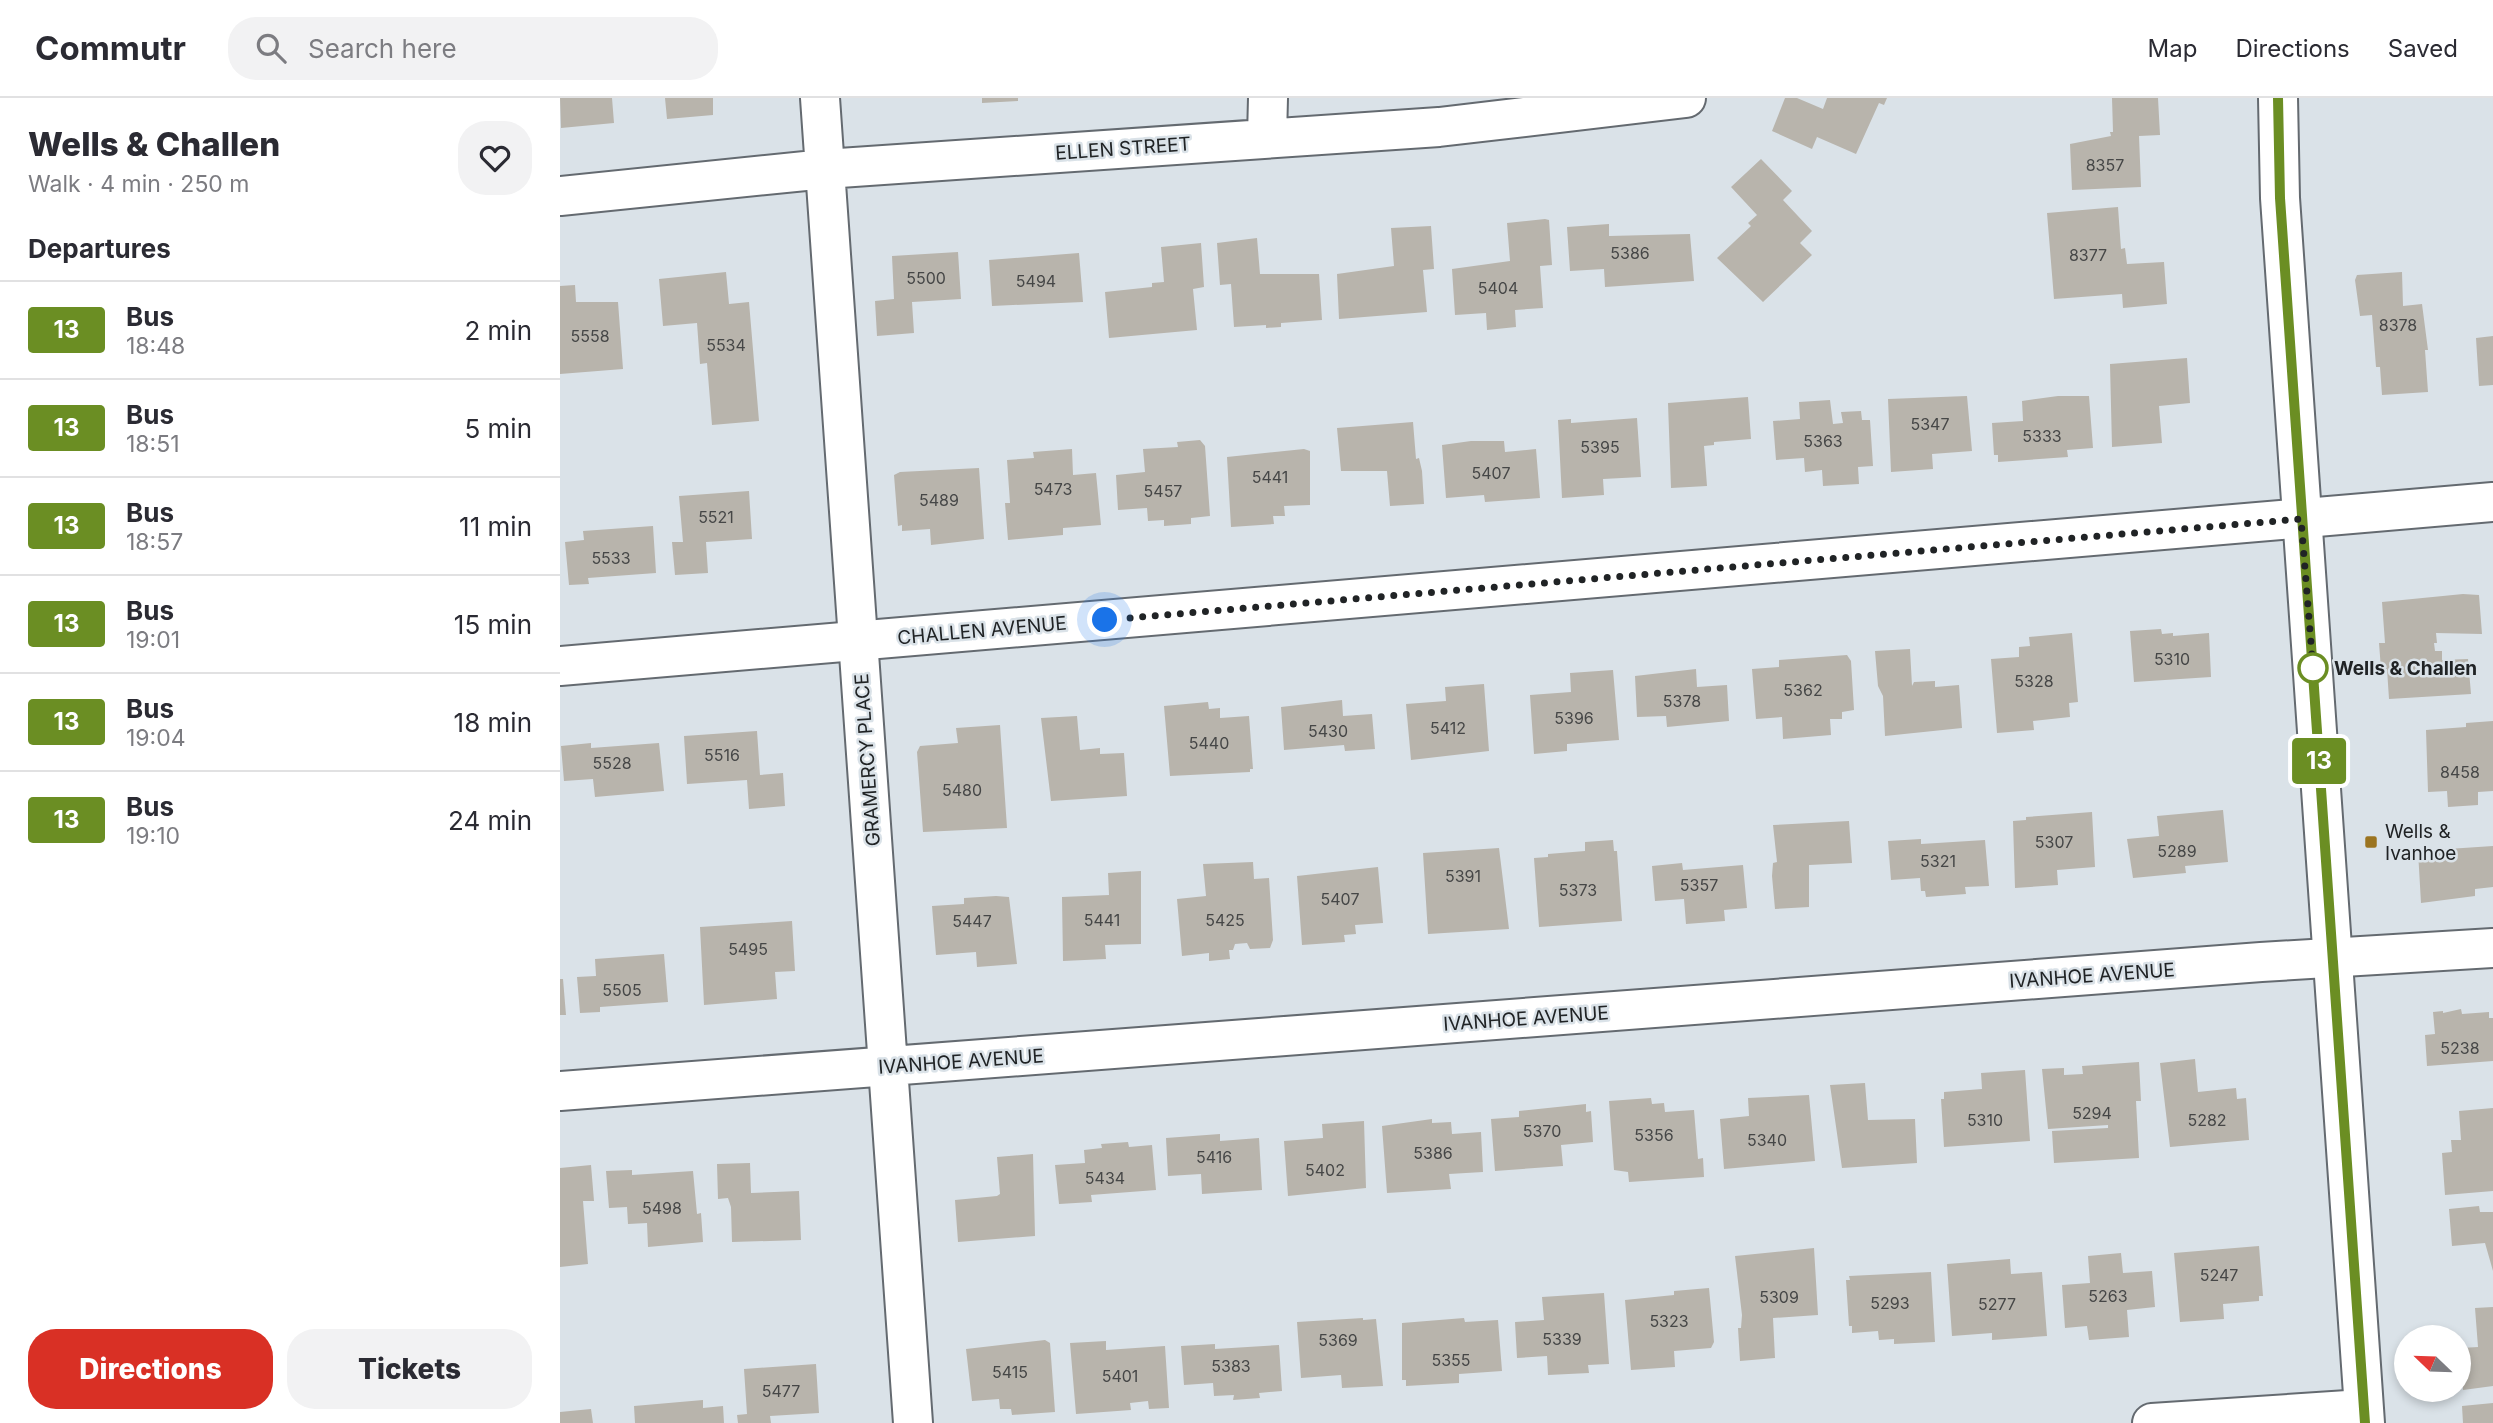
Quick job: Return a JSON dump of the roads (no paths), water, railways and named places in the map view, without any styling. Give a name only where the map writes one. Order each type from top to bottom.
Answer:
[{"type":"street","name":"GRAMERCY PLACE","points":[[820,98],[913,1423]]},
{"type":"street","points":[[1267,137],[1268,98]]},
{"type":"street","name":"ELLEN STREET","points":[[560,197],[825,169],[1439,127],[1686,98]]},
{"type":"street","points":[[2152,1423],[2364,1416],[2280,198],[2278,98]]},
{"type":"street","name":"CHALLEN AVENUE","points":[[560,666],[2493,502]]},
{"type":"street","name":"IVANHOE AVENUE","points":[[560,1091],[2334,957],[2493,948]]},
{"type":"place","name":"Wells & Challen","points":[[2313,668]]},
{"type":"place","name":"Wells & Ivanhoe","points":[[2371,842]]}]
